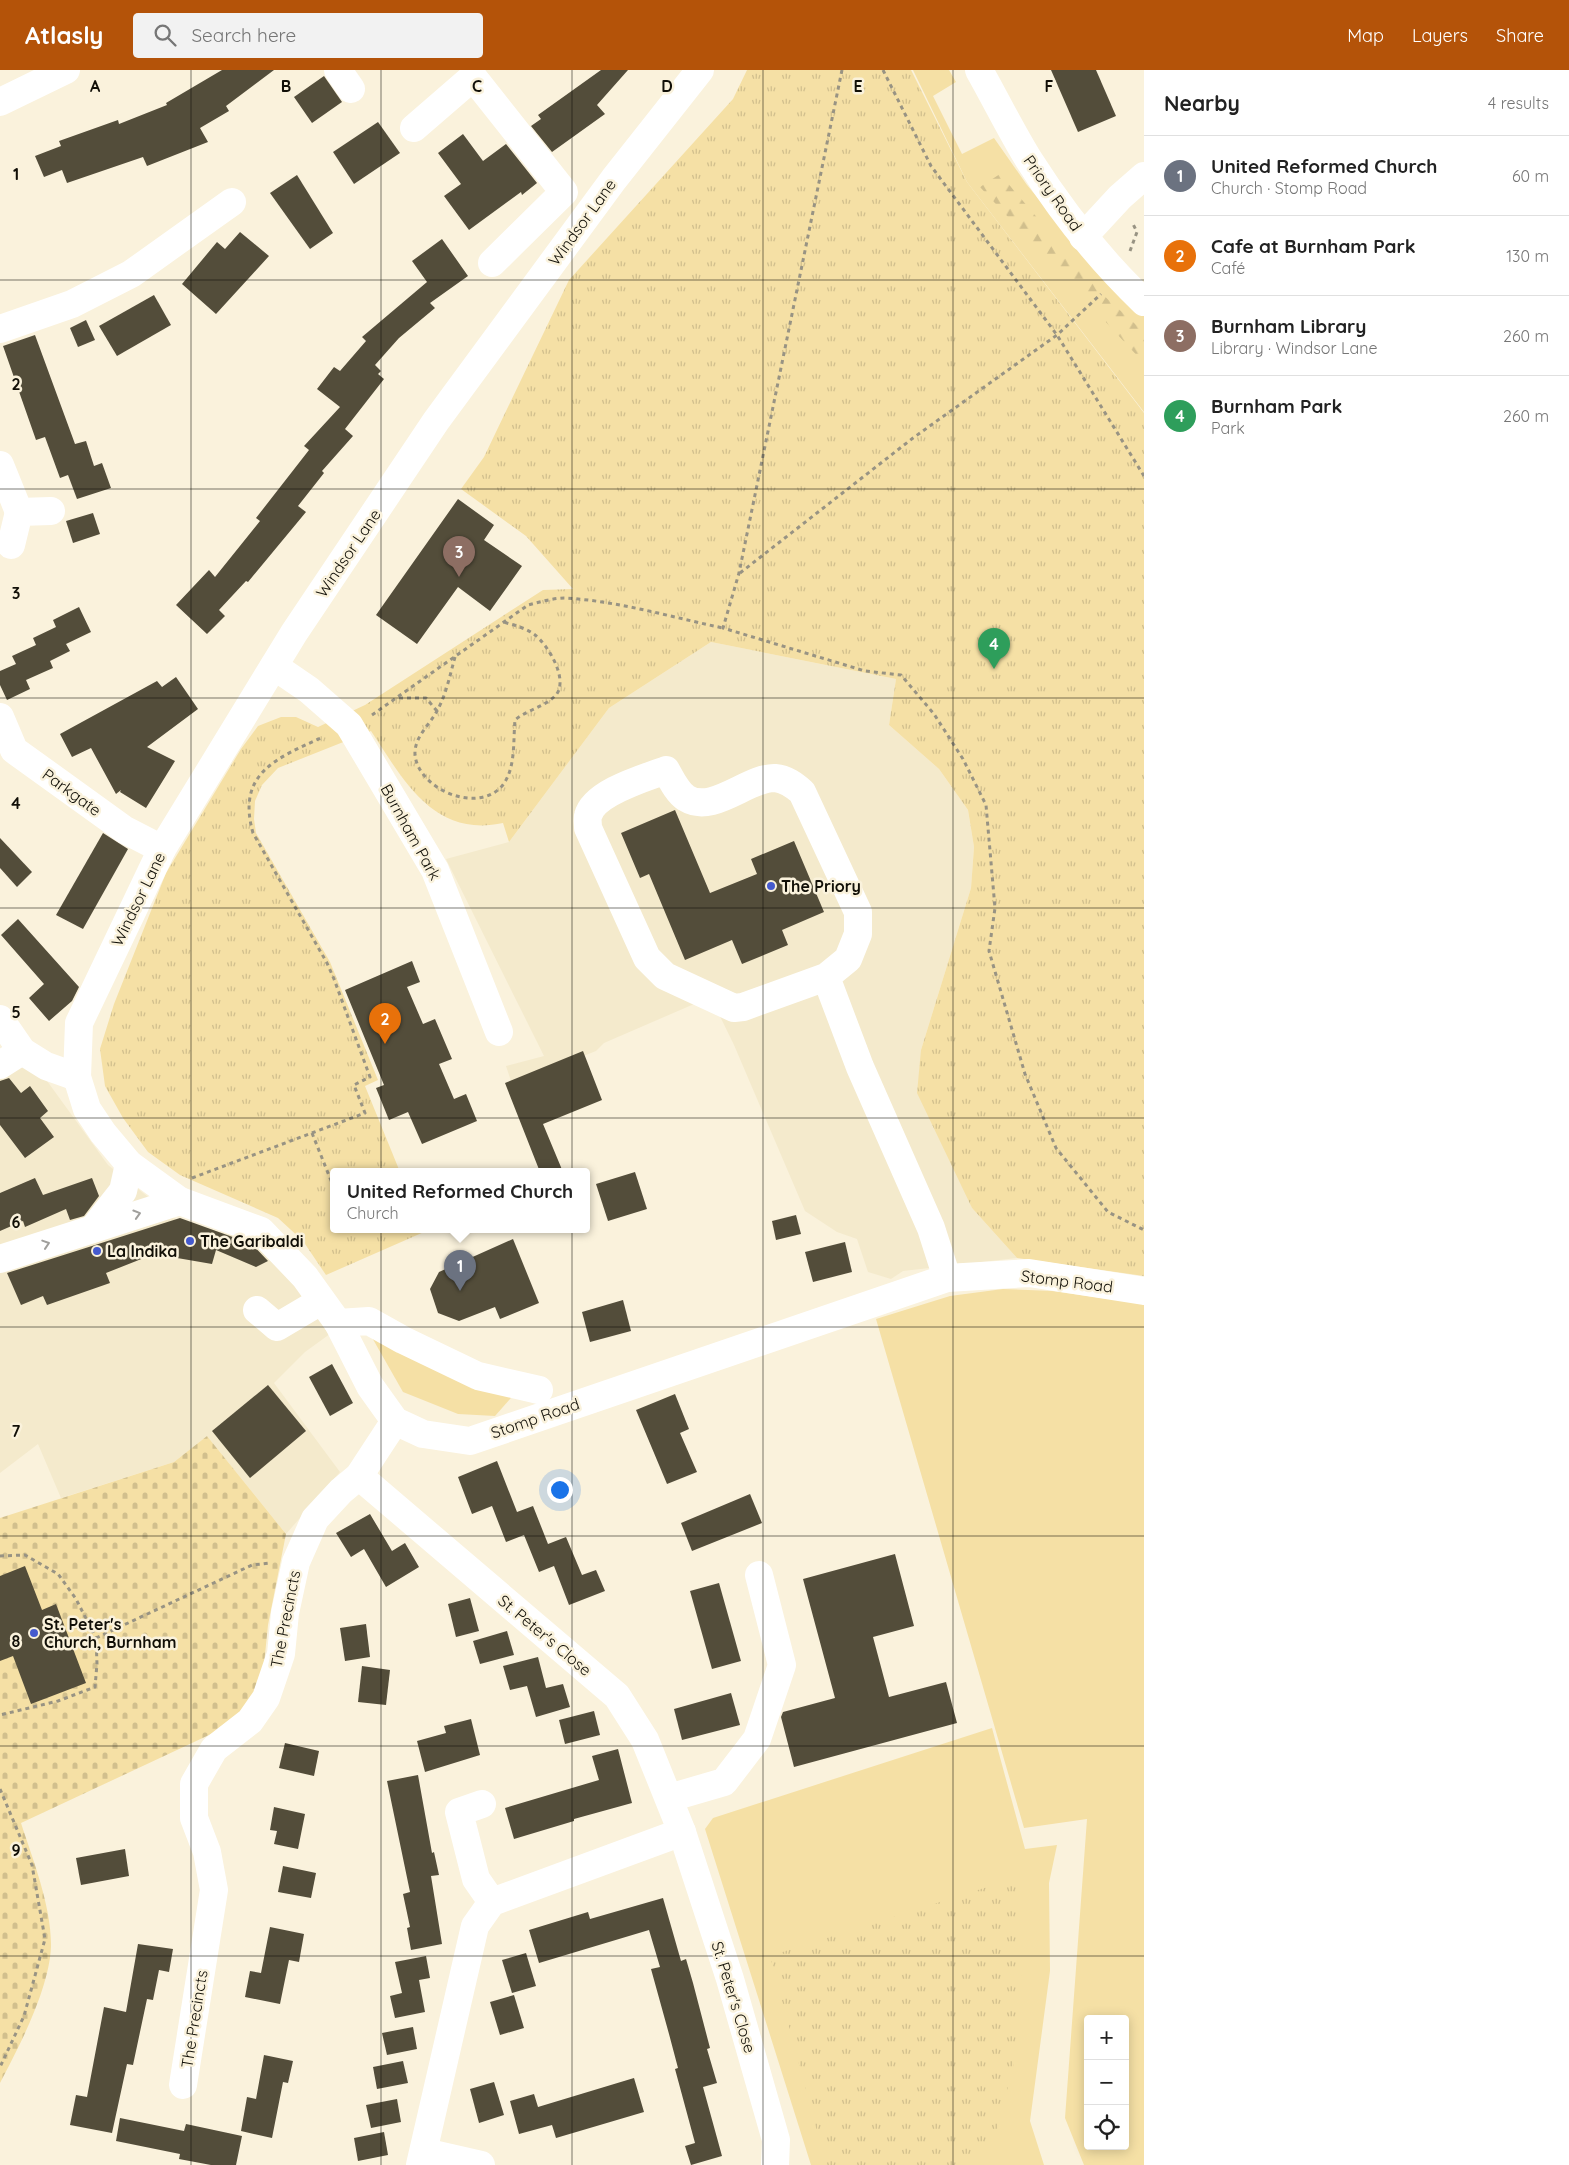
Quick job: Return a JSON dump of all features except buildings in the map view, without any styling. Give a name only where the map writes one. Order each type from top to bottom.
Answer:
[{"type":"street","points":[[0,102],[66,70]]},
{"type":"street","name":"Windsor Lane","points":[[77,1078],[79,1023],[162,849],[274,666],[436,421],[614,179],[700,70]]},
{"type":"street","name":"Priory Road","points":[[979,70],[1029,160],[1083,236],[1118,278],[1144,302]]},
{"type":"street","points":[[414,128],[473,77],[564,192],[492,263]]},
{"type":"street","points":[[1083,236],[1120,197],[1144,176]]},
{"type":"street","points":[[0,329],[72,304],[131,274],[232,202]]},
{"type":"street","points":[[518,238],[547,270]]},
{"type":"street","points":[[0,464],[19,512],[11,545]]},
{"type":"street","points":[[19,512],[52,511]]},
{"type":"street","name":"Burnham Park","points":[[274,666],[309,690],[349,725],[435,870],[499,1032]]},
{"type":"street","name":"Parkgate","points":[[0,717],[7,758],[125,830],[162,849]]},
{"type":"street","points":[[666,770],[685,797],[698,803],[713,801],[773,778],[788,781],[795,786],[802,792],[820,826],[858,912],[858,934],[848,959],[826,977],[742,1007],[734,1008],[665,976],[647,958],[588,828],[588,816],[594,806],[602,796],[666,770]]},
{"type":"street","points":[[826,977],[860,1067],[931,1228],[947,1278]]},
{"type":"street","points":[[0,1018],[11,1058],[46,1066],[77,1078]]},
{"type":"street","name":"Stomp Road","points":[[77,1078],[87,1109],[103,1133],[129,1164],[180,1201],[261,1231],[305,1277],[338,1323],[370,1386],[395,1421],[422,1434],[470,1441],[947,1278],[1029,1273],[1144,1291]]},
{"type":"street","points":[[94,1228],[123,1191],[129,1164]]},
{"type":"street","points":[[0,1260],[180,1201]]},
{"type":"street","points":[[257,1310],[277,1327],[321,1301]]},
{"type":"street","points":[[338,1323],[369,1320],[403,1340],[478,1376],[539,1390]]},
{"type":"street","name":"The Precincts","points":[[184,2086],[214,1890],[207,1852],[194,1818],[194,1784],[214,1749],[250,1721],[266,1698],[281,1654],[285,1613],[296,1562],[315,1519],[358,1476],[395,1421]]},
{"type":"street","name":"St. Peter's Close","points":[[358,1476],[617,1696],[644,1740],[670,1798],[730,1979],[776,2140],[775,2165]]},
{"type":"street","points":[[670,1798],[724,1782],[757,1739],[782,1665],[759,1575]]},
{"type":"street","points":[[482,1804],[459,1812],[476,1879],[492,1902]]},
{"type":"street","points":[[481,2165],[422,2158],[475,1926],[492,1902],[682,1832]]},
{"type":"path","points":[[722,628],[739,573],[842,70]]},
{"type":"path","points":[[883,70],[931,166],[1057,335],[1144,476]]},
{"type":"path","points":[[739,573],[913,438],[1057,335]]},
{"type":"path","points":[[180,1201],[193,1176],[365,1113],[354,1085],[370,1077],[327,963],[253,833],[249,819],[249,799],[256,778],[271,763],[376,713],[528,605],[564,598],[622,606],[722,628],[865,671],[901,674],[934,714],[963,759],[986,805],[995,908],[988,951],[1025,1074],[1056,1148],[1108,1212],[1144,1230]]},
{"type":"path","points":[[455,656],[447,687],[437,711],[416,742],[415,754],[418,765],[441,789],[459,798],[474,800],[490,796],[502,786],[509,774],[515,720],[547,702],[557,694],[559,687],[557,668],[544,643],[528,630],[503,622]]},
{"type":"path","points":[[398,698],[426,698],[437,711]]},
{"type":"path","points":[[312,1133],[330,1178]]},
{"type":"path","points":[[0,1556],[25,1555],[58,1574],[76,1599],[96,1638],[98,1664],[95,1687],[58,1702],[0,1715]]},
{"type":"path","points":[[96,1638],[252,1565],[296,1562]]},
{"type":"path","points":[[0,1789],[32,1865],[45,1939],[24,2016],[0,2067]]},
{"type":"shaded area","points":[[711,642],[896,679],[889,725],[939,769],[968,810],[974,847],[971,888],[921,1050],[972,1208],[1017,1258],[903,1271],[891,1279],[868,1272],[857,1239],[837,1232],[805,1211],[734,1045],[713,1002],[708,998],[604,1043],[596,1051],[512,1084],[506,1066],[544,1056],[446,859],[509,842],[609,708]]},
{"type":"shaded area","points":[[0,1050],[42,1074],[108,1165],[177,1220],[262,1244],[334,1331],[305,1352],[274,1383],[340,1472],[286,1534],[207,1436],[174,1462],[61,1498],[38,1444],[0,1473]]},
{"type":"green space","points":[[747,70],[911,70],[967,182],[1144,413],[1144,1276],[1017,1258],[972,1208],[917,1093],[921,1050],[971,888],[974,847],[968,810],[939,769],[889,725],[896,679],[711,642],[609,708],[509,842],[503,823],[479,825],[458,822],[440,814],[409,786],[371,731],[278,768],[262,785],[255,801],[254,819],[256,833],[330,962],[378,1080],[365,1086],[398,1168],[330,1168],[330,1233],[422,1233],[326,1275],[303,1241],[278,1218],[180,1175],[148,1152],[123,1118],[105,1086],[100,1049],[114,1004],[166,873],[241,749],[258,726],[281,717],[296,717],[318,727],[365,705],[543,590],[573,589],[526,536],[461,489],[484,457],[569,280],[733,99]]},
{"type":"green space","points":[[913,70],[949,70],[956,82],[933,96],[962,154],[994,138],[1027,185],[1102,275],[1144,314],[1144,412],[967,182]]},
{"type":"green space","points":[[1000,174],[1101,293],[1144,332],[1144,363],[980,187]]},
{"type":"green space","points":[[1003,1289],[1052,1291],[1144,1304],[1144,2165],[1084,2165],[1065,2118],[1087,1819],[1024,1828],[876,1319],[950,1296]]},
{"type":"green space","points":[[366,1327],[524,1383],[495,1416],[458,1414],[403,1392]]},
{"type":"green space","points":[[207,1436],[286,1534],[268,1625],[263,1674],[247,1709],[224,1728],[21,1823],[45,1900],[51,1947],[45,1981],[39,1998],[0,2083],[0,1518],[174,1462]]},
{"type":"green space","points":[[992,1728],[1025,1849],[1057,1845],[1049,1883],[1050,1971],[1030,2121],[1044,2165],[811,2165],[705,1829],[713,1818]]},
{"type":"green space","points":[[1019,1877],[1022,1970],[1013,2068],[995,2136],[963,2165],[826,2165],[770,1956]]},
{"type":"place","name":"Burnham Library","points":[[459,577]]},
{"type":"place","name":"Burnham Park","points":[[994,669]]},
{"type":"place","name":"The Priory","points":[[771,886]]},
{"type":"place","name":"Cafe at Burnham Park","points":[[385,1044]]},
{"type":"place","name":"The Garibaldi","points":[[190,1241]]},
{"type":"place","name":"La Indika","points":[[97,1251]]},
{"type":"place","name":"United Reformed Church","points":[[460,1291]]},
{"type":"place","name":"St. Peter's Church, Burnham","points":[[34,1633]]}]
